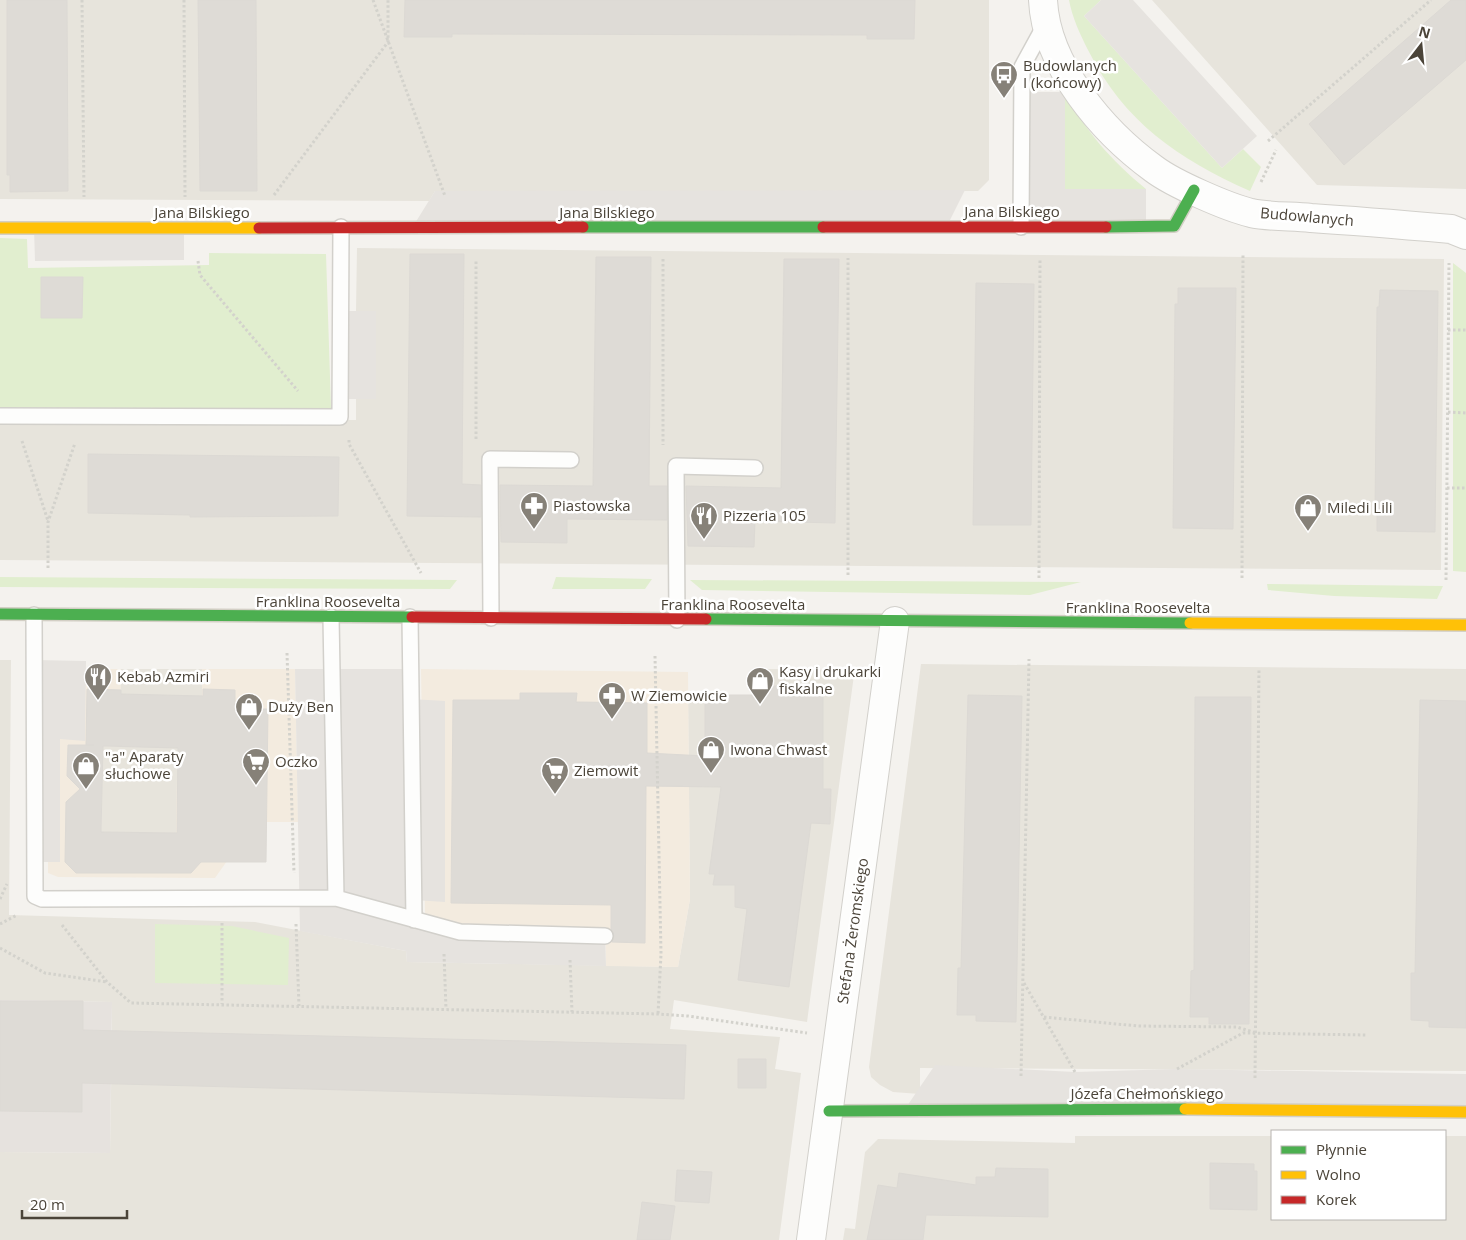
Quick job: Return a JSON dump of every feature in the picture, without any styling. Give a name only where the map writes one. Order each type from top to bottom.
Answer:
[{"type":"street","name":"Budowlanych","points":[[1044,11],[1057,58],[1083,99],[1115,135],[1155,170],[1194,190],[1251,213],[1451,229],[1457,245]]},
{"type":"street","name":"Jana Bilskiego","points":[[0,228],[1174,226],[1194,190]]},
{"type":"street","name":"Franklina Roosevelta","points":[[0,614],[1466,625]]},
{"type":"street","name":"Stefana Żeromskiego","points":[[811,1240],[895,621]]},
{"type":"street","name":"Józefa Chełmońskiego","points":[[829,1111],[905,1109],[1254,1109],[1466,1112]]},
{"type":"lane","points":[[1021,227],[1022,66],[1044,11]]},
{"type":"lane","points":[[0,416],[340,417],[341,228]]},
{"type":"lane","points":[[491,618],[490,459],[571,460]]},
{"type":"lane","points":[[677,620],[676,466],[755,468]]},
{"type":"lane","points":[[34,614],[35,896],[42,899],[336,898],[460,932],[605,936]]},
{"type":"lane","points":[[331,617],[336,898]]},
{"type":"lane","points":[[410,617],[414,920]]},
{"type":"path","points":[[82,0],[84,202]]},
{"type":"path","points":[[184,0],[185,203]]},
{"type":"path","points":[[373,0],[444,191],[446,228]]},
{"type":"path","points":[[268,203],[388,42],[388,0]]},
{"type":"path","points":[[1268,141],[1431,0]]},
{"type":"path","points":[[1259,187],[1276,150]]},
{"type":"path","points":[[195,228],[200,275],[320,417]]},
{"type":"path","points":[[1446,580],[1448,330],[1457,245]]},
{"type":"path","points":[[848,250],[848,575]]},
{"type":"path","points":[[1039,578],[1040,252]]},
{"type":"path","points":[[1242,578],[1243,253]]},
{"type":"path","points":[[476,256],[476,444]]},
{"type":"path","points":[[663,258],[663,446]]},
{"type":"path","points":[[1448,330],[1466,330]]},
{"type":"path","points":[[340,405],[347,405],[349,444],[421,573]]},
{"type":"path","points":[[1448,412],[1466,412]]},
{"type":"path","points":[[21,441],[48,522],[48,568]]},
{"type":"path","points":[[48,522],[75,441]]},
{"type":"path","points":[[1447,488],[1466,488]]},
{"type":"path","points":[[287,653],[299,1006]]},
{"type":"path","points":[[655,656],[661,954],[658,1014]]},
{"type":"path","points":[[1020,1110],[1024,982],[1028,659]]},
{"type":"path","points":[[1254,1109],[1259,668]]},
{"type":"path","points":[[222,898],[222,1004]]},
{"type":"path","points":[[42,899],[106,982],[131,1003],[658,1014],[688,1016],[815,1034]]},
{"type":"path","points":[[443,927],[446,1009]]},
{"type":"path","points":[[570,934],[572,1012]]},
{"type":"path","points":[[0,948],[45,973],[106,982]]},
{"type":"path","points":[[1024,982],[1074,1072]]},
{"type":"path","points":[[1044,1017],[1138,1026],[1237,1027],[1256,1033]]},
{"type":"path","points":[[1177,1069],[1243,1033],[1366,1035]]},
{"type":"shaded area","points":[[0,0],[989,0],[989,180],[978,191],[435,191],[429,201],[0,199]]},
{"type":"shaded area","points":[[1101,0],[1133,0],[1257,136],[1222,168],[1084,16]]},
{"type":"shaded area","points":[[1152,0],[1466,0],[1466,189],[1317,185]]},
{"type":"shaded area","points":[[1021,92],[1065,92],[1065,189],[1146,189],[1146,227],[1021,227]]},
{"type":"shaded area","points":[[965,190],[946,228],[412,228],[435,191]]},
{"type":"shaded area","points":[[34,228],[184,228],[184,260],[35,261]]},
{"type":"shaded area","points":[[357,248],[1444,259],[1441,570],[0,560],[0,421],[356,420],[356,399],[376,399],[376,312],[356,311]]},
{"type":"shaded area","points":[[341,311],[376,311],[376,399],[340,399]]},
{"type":"shaded area","points":[[0,660],[11,660],[9,915],[255,922],[406,951],[407,962],[678,967],[690,899],[688,695],[769,695],[768,669],[848,670],[854,675],[807,1022],[674,1000],[670,1029],[780,1037],[775,1069],[801,1073],[779,1240],[0,1240],[0,1152],[110,1153],[112,1002],[0,1000]]},
{"type":"shaded area","points":[[34,660],[86,661],[85,741],[60,739],[60,862],[35,862]]},
{"type":"shaded area","points":[[921,664],[1466,669],[1466,1071],[920,1068],[920,1094],[893,1092],[880,1085],[871,1077],[869,1067]]},
{"type":"shaded area","points":[[48,669],[121,669],[119,747],[103,746],[101,832],[176,833],[177,778],[202,778],[202,669],[295,669],[298,822],[228,822],[227,861],[215,878],[58,877],[48,873]]},
{"type":"shaded area","points":[[121,669],[202,669],[202,778],[177,778],[177,833],[101,832],[103,746],[119,747]]},
{"type":"shaded area","points":[[295,669],[410,669],[411,699],[445,701],[445,902],[414,900],[414,920],[460,932],[605,936],[606,966],[407,962],[406,951],[300,931]]},
{"type":"shaded area","points":[[421,669],[688,672],[690,899],[678,967],[606,966],[605,929],[461,925],[425,914]]},
{"type":"shaded area","points":[[0,1000],[112,1002],[110,1153],[0,1152]]},
{"type":"shaded area","points":[[935,1065],[1075,1072],[1177,1069],[1466,1074],[1466,1112],[905,1109]]},
{"type":"shaded area","points":[[1075,1136],[1271,1136],[1271,1220],[1446,1220],[1446,1136],[1466,1136],[1466,1240],[843,1240],[845,1228],[855,1229],[865,1152],[878,1139],[1075,1143]]},
{"type":"green space","points":[[1069,0],[1101,0],[1084,16],[1222,168],[1243,149],[1261,167],[1250,191],[1199,166],[1156,136],[1136,118],[1118,98],[1102,75],[1079,32]]},
{"type":"green space","points":[[1065,92],[1100,145],[1146,189],[1065,189]]},
{"type":"green space","points":[[0,238],[27,239],[28,268],[209,265],[209,253],[326,254],[331,408],[0,408]]},
{"type":"green space","points":[[1453,263],[1466,273],[1466,572],[1453,571]]},
{"type":"green space","points":[[0,577],[457,580],[450,589],[0,587]]},
{"type":"green space","points":[[556,577],[652,579],[645,589],[552,589]]},
{"type":"green space","points":[[690,580],[1081,582],[1030,595],[702,590]]},
{"type":"green space","points":[[1267,584],[1443,586],[1437,599],[1334,596],[1268,590]]},
{"type":"green space","points":[[155,924],[232,926],[289,938],[288,985],[155,983]]},
{"type":"building","points":[[7,0],[67,0],[68,191],[10,192],[10,175],[7,175]]},
{"type":"building","points":[[198,0],[256,0],[257,191],[200,191]]},
{"type":"building","points":[[405,0],[915,0],[914,39],[867,39],[867,35],[452,34],[452,37],[404,37]]},
{"type":"building","points":[[1451,0],[1466,0],[1466,60],[1344,165],[1309,124]]},
{"type":"building","points":[[410,254],[464,254],[462,484],[481,485],[481,517],[407,516]]},
{"type":"building","points":[[596,257],[651,257],[649,486],[667,486],[667,520],[567,519],[567,543],[501,542],[500,485],[593,486]]},
{"type":"building","points":[[784,259],[839,259],[835,523],[755,521],[754,547],[688,546],[686,486],[781,488]]},
{"type":"building","points":[[41,277],[83,277],[82,318],[41,318]]},
{"type":"building","points":[[976,283],[1034,284],[1031,525],[973,525]]},
{"type":"building","points":[[1178,288],[1236,288],[1233,529],[1173,528],[1175,304],[1178,304]]},
{"type":"building","points":[[1380,290],[1438,291],[1435,532],[1377,531],[1377,514],[1375,514],[1377,307],[1379,307]]},
{"type":"building","points":[[88,454],[339,457],[338,516],[190,517],[190,515],[88,513]]},
{"type":"building","points":[[769,686],[823,686],[823,789],[831,789],[830,824],[811,823],[789,987],[738,980],[747,909],[735,907],[735,885],[713,885],[715,874],[709,874],[721,787],[646,786],[645,943],[612,942],[614,936],[611,929],[611,905],[451,903],[453,700],[520,700],[520,693],[577,693],[576,702],[647,703],[647,753],[705,756],[705,695],[769,695]]},
{"type":"building","points":[[87,689],[121,690],[121,694],[203,696],[203,689],[235,690],[235,709],[268,709],[266,862],[201,862],[191,873],[76,873],[65,862],[66,802],[80,789],[67,776],[68,745],[86,745]],"holes":[[[103,746],[178,748],[177,833],[101,832]]]},
{"type":"building","points":[[968,695],[1022,696],[1016,1022],[976,1021],[976,1015],[957,1015],[958,968],[961,968]]},
{"type":"building","points":[[1195,697],[1251,697],[1249,1024],[1209,1024],[1209,1017],[1190,1017],[1191,971],[1194,970]]},
{"type":"building","points":[[1420,700],[1466,701],[1466,1028],[1429,1027],[1429,1021],[1411,1020],[1411,973],[1415,973]]},
{"type":"building","points":[[0,1001],[83,1001],[83,1030],[686,1045],[684,1099],[82,1083],[82,1112],[0,1111]]},
{"type":"building","points":[[738,1059],[766,1059],[766,1088],[738,1088]]},
{"type":"building","points":[[1210,1163],[1254,1164],[1254,1171],[1257,1171],[1257,1210],[1210,1209]]},
{"type":"building","points":[[996,1168],[1048,1169],[1048,1217],[926,1215],[923,1240],[867,1240],[878,1185],[897,1188],[899,1173],[976,1185],[976,1177],[995,1177]]},
{"type":"building","points":[[677,1170],[712,1172],[709,1203],[675,1201]]},
{"type":"building","points":[[642,1202],[675,1206],[670,1240],[637,1240]]},
{"type":"traffic: fast","points":[[1106,227],[1174,226],[1194,190]]},
{"type":"traffic: fast","points":[[583,227],[823,227]]},
{"type":"traffic: fast","points":[[0,614],[412,617]]},
{"type":"traffic: fast","points":[[706,619],[1190,623]]},
{"type":"traffic: fast","points":[[829,1111],[1185,1109]]},
{"type":"traffic: slow","points":[[0,228],[259,228]]},
{"type":"traffic: slow","points":[[1190,623],[1466,625]]},
{"type":"traffic: slow","points":[[1185,1109],[1466,1112]]},
{"type":"traffic: jam","points":[[259,228],[583,227]]},
{"type":"traffic: jam","points":[[823,227],[1106,227]]},
{"type":"traffic: jam","points":[[412,617],[706,619]]},
{"type":"place","name":"Budowlanych I (końcowy)","points":[[1004,99]]},
{"type":"place","name":"Piastowska","points":[[534,530]]},
{"type":"place","name":"Miledi Lili","points":[[1308,532]]},
{"type":"place","name":"Pizzeria 105","points":[[704,540]]},
{"type":"place","name":"Kebab Azmiri","points":[[98,701]]},
{"type":"place","name":"Kasy i drukarki fiskalne","points":[[760,705]]},
{"type":"place","name":"W Ziemowicie","points":[[612,720]]},
{"type":"place","name":"Duży Ben","points":[[249,731]]},
{"type":"place","name":"Iwona Chwast","points":[[711,774]]},
{"type":"place","name":"Oczko","points":[[256,786]]},
{"type":"place","name":"\"a\" Aparaty słuchowe","points":[[86,790]]},
{"type":"place","name":"Ziemowit","points":[[555,795]]}]
